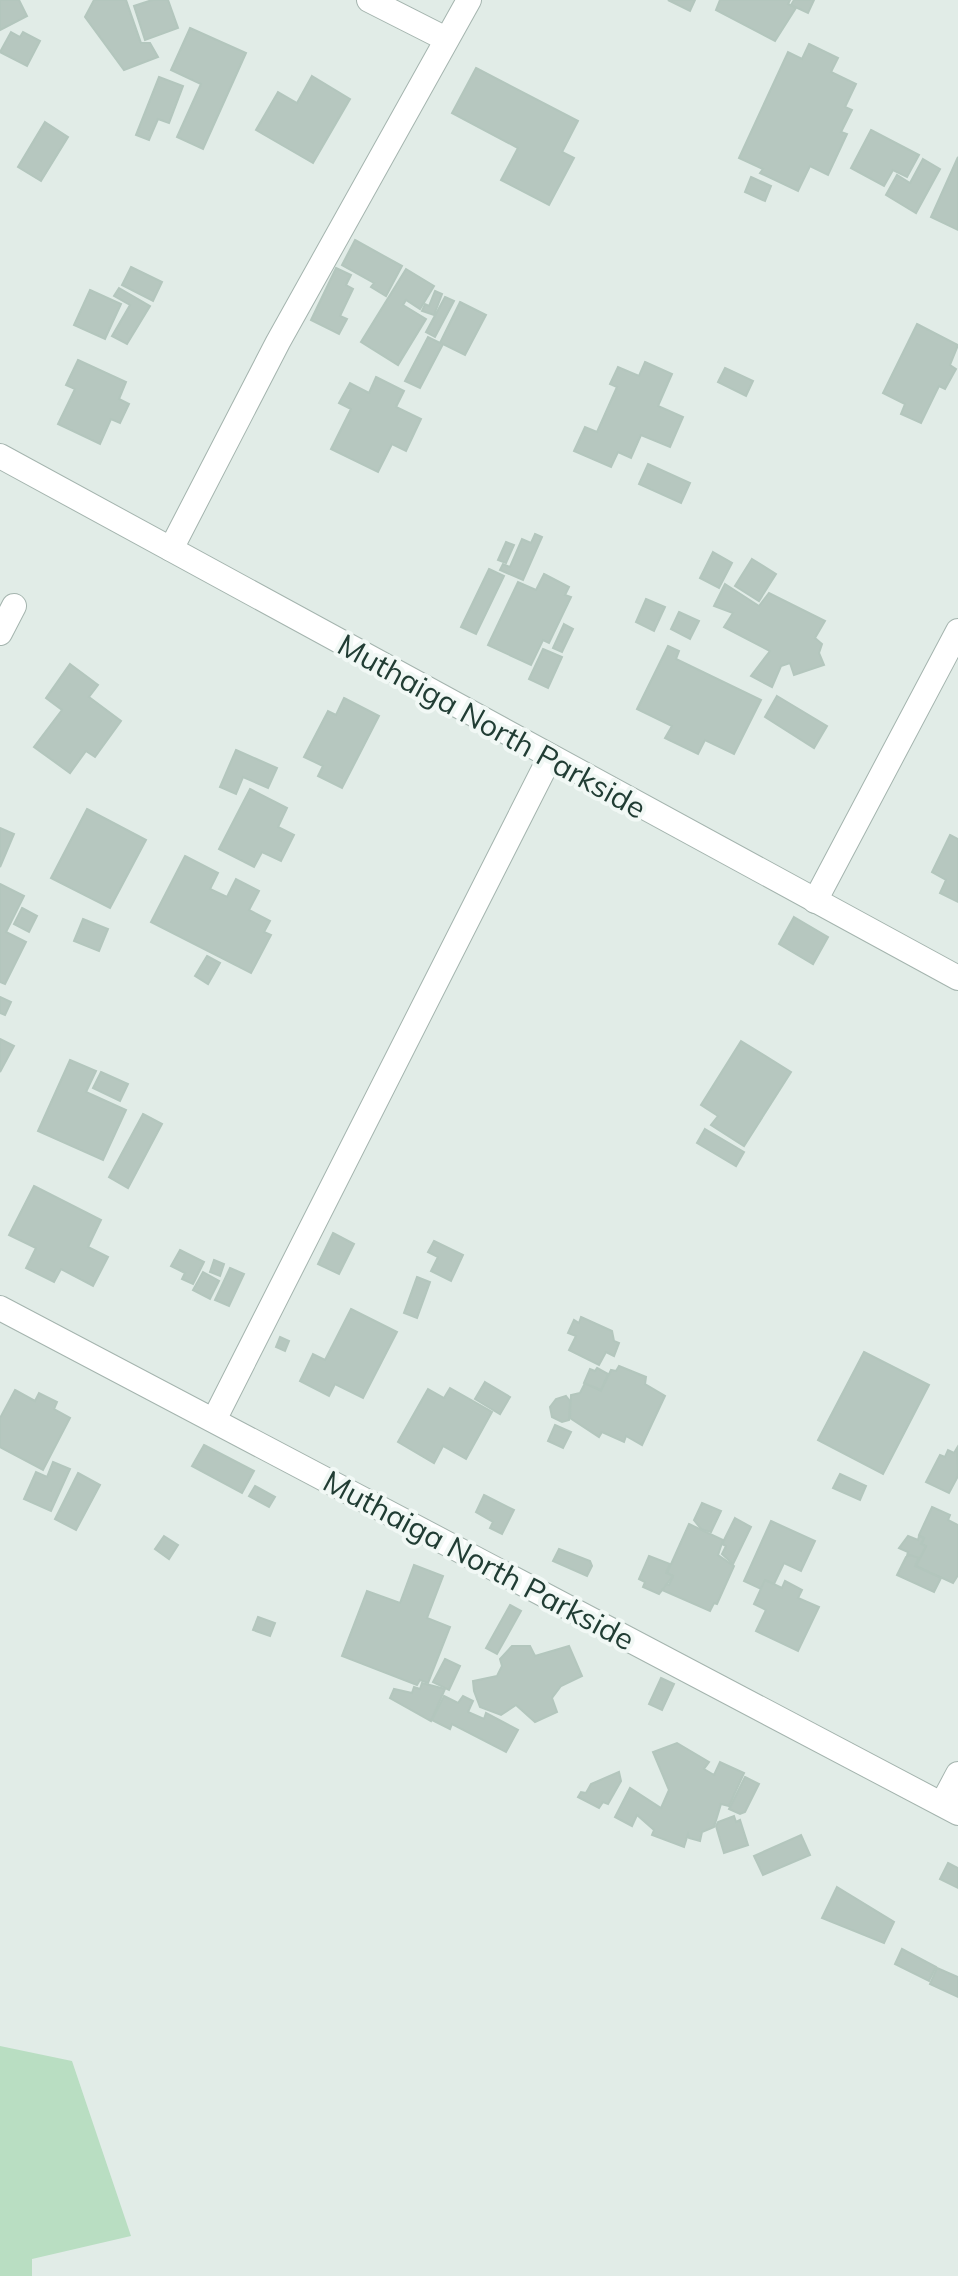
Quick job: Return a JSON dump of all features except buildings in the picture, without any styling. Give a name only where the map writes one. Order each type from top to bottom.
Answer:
[{"type":"street","points":[[369,0],[446,39]]},
{"type":"street","points":[[171,549],[278,342],[469,0]]},
{"type":"street","name":"Muthaiga North Parkside","points":[[0,456],[958,978]]},
{"type":"street","points":[[0,633],[14,606]]},
{"type":"street","points":[[815,901],[958,631]]},
{"type":"street","points":[[214,1420],[550,757]]},
{"type":"street","name":"Muthaiga North Parkside","points":[[0,1308],[950,1809]]},
{"type":"street","points":[[950,1809],[958,1774]]},
{"type":"green space","points":[[0,2046],[72,2061],[131,2236],[32,2259],[32,2276],[0,2276]]}]
